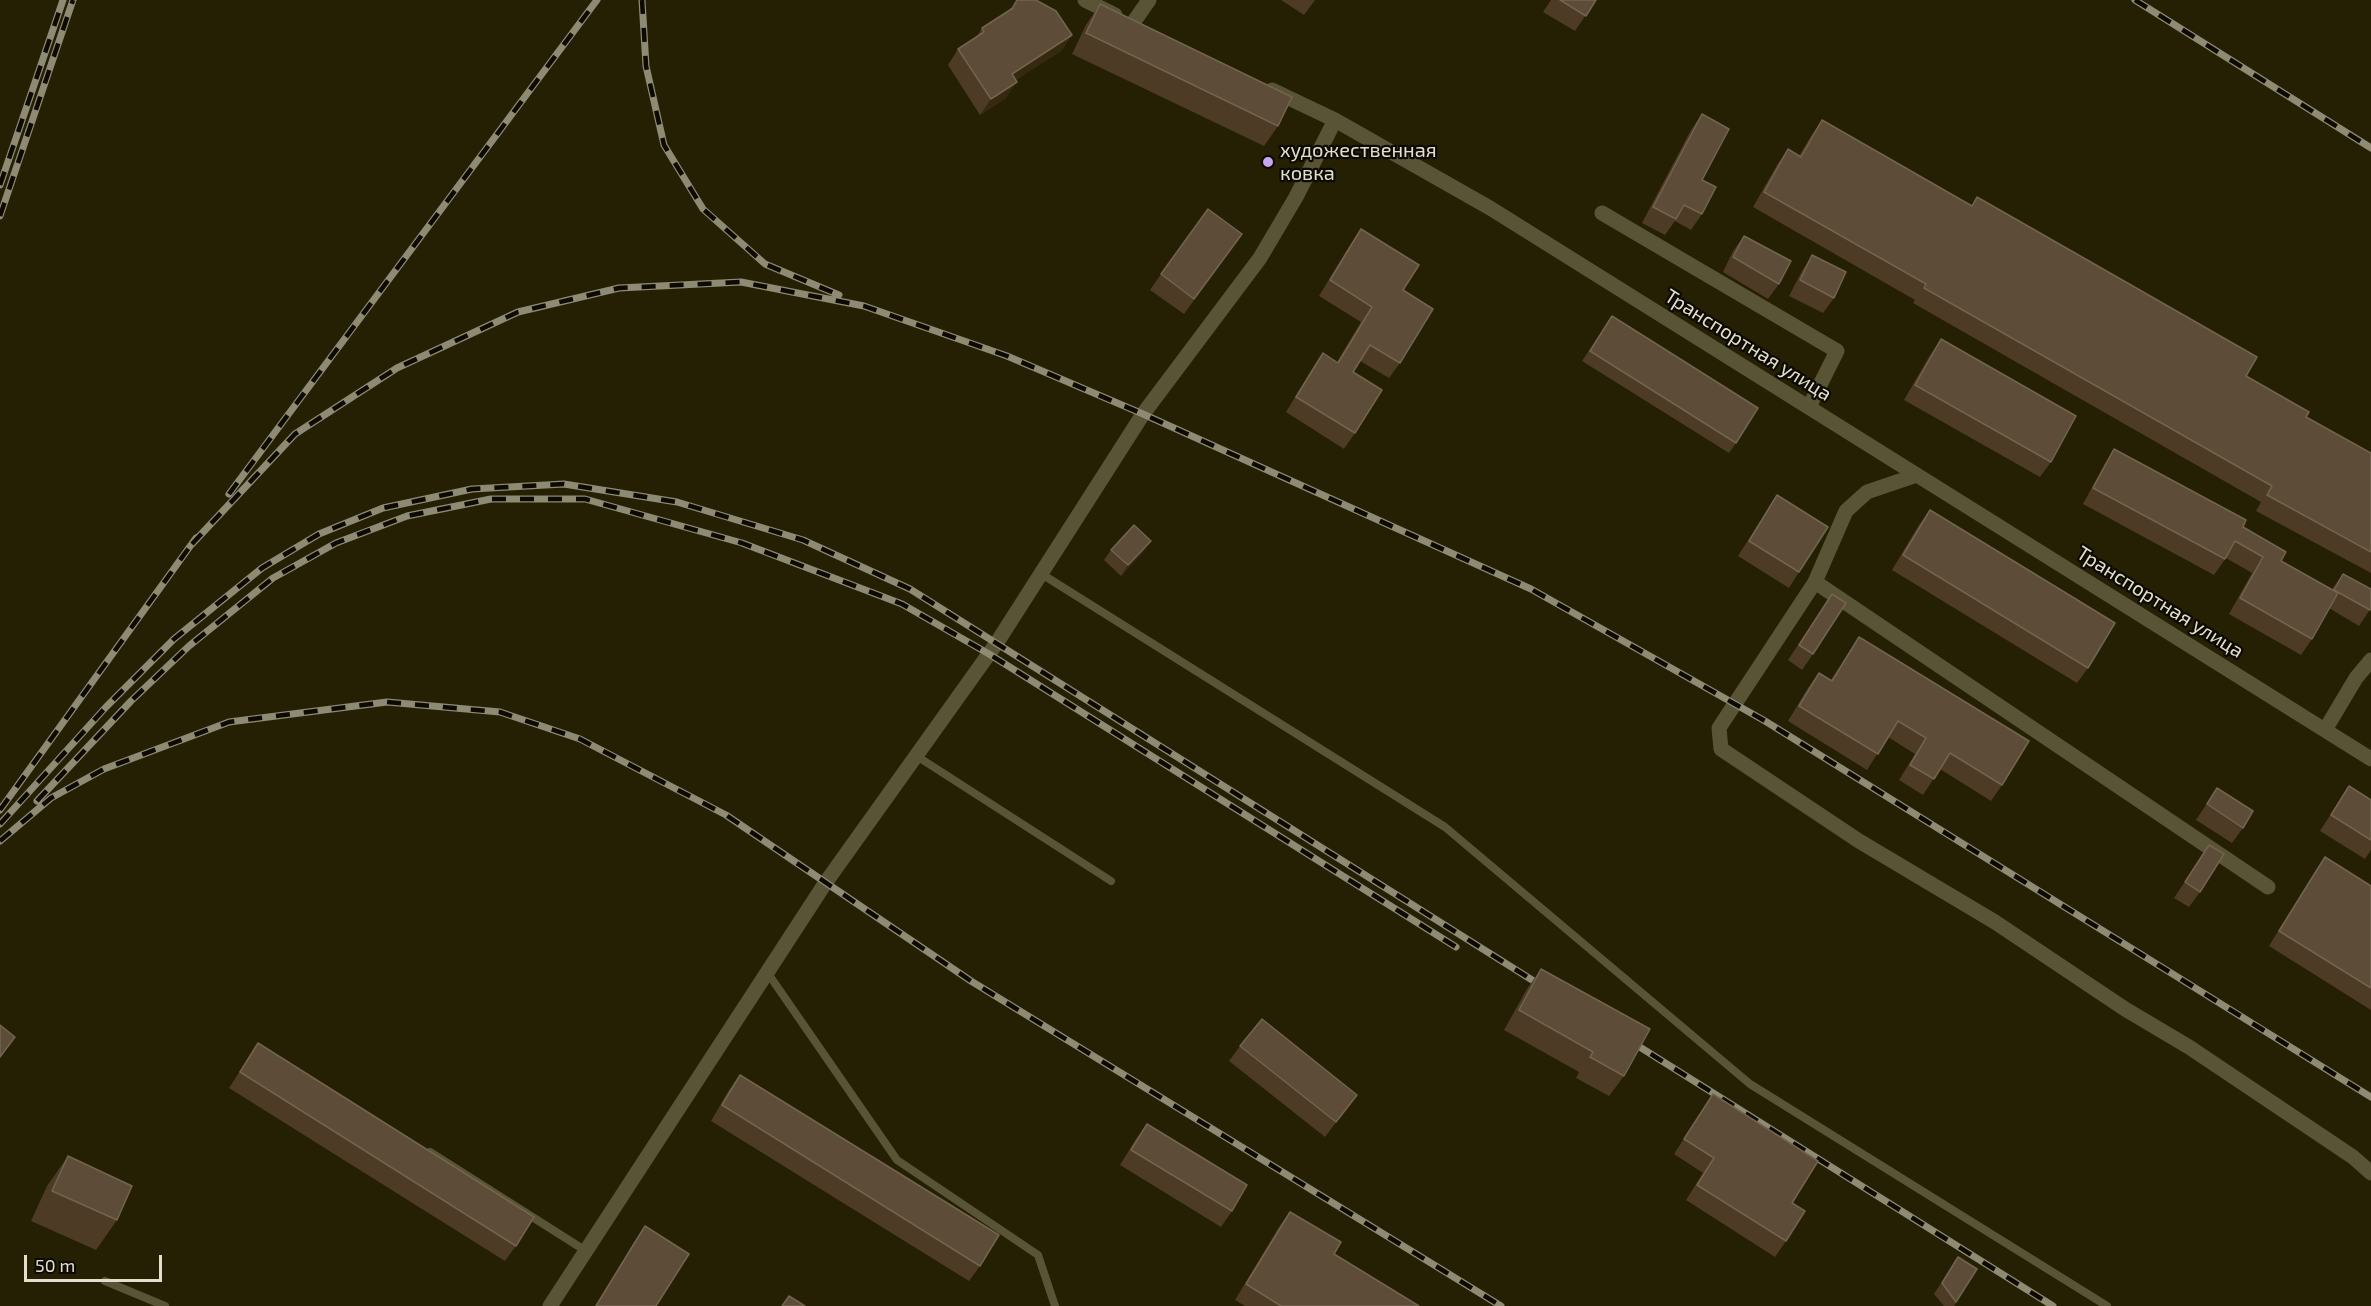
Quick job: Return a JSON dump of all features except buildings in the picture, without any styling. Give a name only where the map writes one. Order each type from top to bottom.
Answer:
[{"type":"street","points":[[1084,0],[1138,26],[1149,0]]},
{"type":"street","name":"Транспортная улица","points":[[1260,84],[1335,120],[1490,208],[2371,759]]},
{"type":"street","points":[[550,1306],[826,882],[996,644],[1143,414],[1260,258],[1296,197],[1335,120]]},
{"type":"street","points":[[1602,213],[1837,351],[1809,407]]},
{"type":"street","points":[[1917,475],[1868,492],[1846,511],[1815,582],[1719,728],[1721,749],[1859,841],[1995,922],[2125,1009],[2189,1047],[2353,1156],[2371,1173]]},
{"type":"street","points":[[1815,582],[2268,887]]},
{"type":"street","points":[[2325,730],[2356,678],[2371,660]]},
{"type":"lane","points":[[1040,573],[1445,827],[1750,1084],[2107,1306]]},
{"type":"lane","points":[[915,755],[1111,881]]},
{"type":"lane","points":[[767,972],[897,1160],[1038,1255],[1055,1306]]},
{"type":"lane","points":[[425,1148],[586,1251]]},
{"type":"lane","points":[[105,1281],[165,1306]]},
{"type":"railway","points":[[0,185],[63,0]]},
{"type":"railway","points":[[0,216],[73,0]]},
{"type":"railway","points":[[229,494],[597,0]]},
{"type":"railway","points":[[642,0],[646,66],[664,145],[703,209],[765,264],[839,295]]},
{"type":"railway","points":[[2135,0],[2371,148]]},
{"type":"railway","points":[[192,544],[295,434],[397,368],[518,312],[619,288],[741,282],[864,306],[1007,356],[1143,414],[1531,589],[1765,721],[2371,1097]]},
{"type":"railway","points":[[0,824],[106,707],[174,639],[262,568],[319,534],[383,508],[472,489],[564,484],[677,502],[803,540],[910,589],[1548,990]]},
{"type":"railway","points":[[37,801],[131,701],[189,646],[273,578],[336,543],[407,516],[491,499],[585,499],[742,543],[902,604],[989,654],[1456,947]]},
{"type":"railway","points":[[0,810],[196,538]]},
{"type":"railway","points":[[0,841],[51,798],[104,769],[229,722],[387,702],[500,712],[580,739],[726,815],[971,981],[1501,1306]]},
{"type":"railway","points":[[1627,1039],[2053,1306]]},
{"type":"place","name":"художественная ковка","points":[[1268,162]]}]
